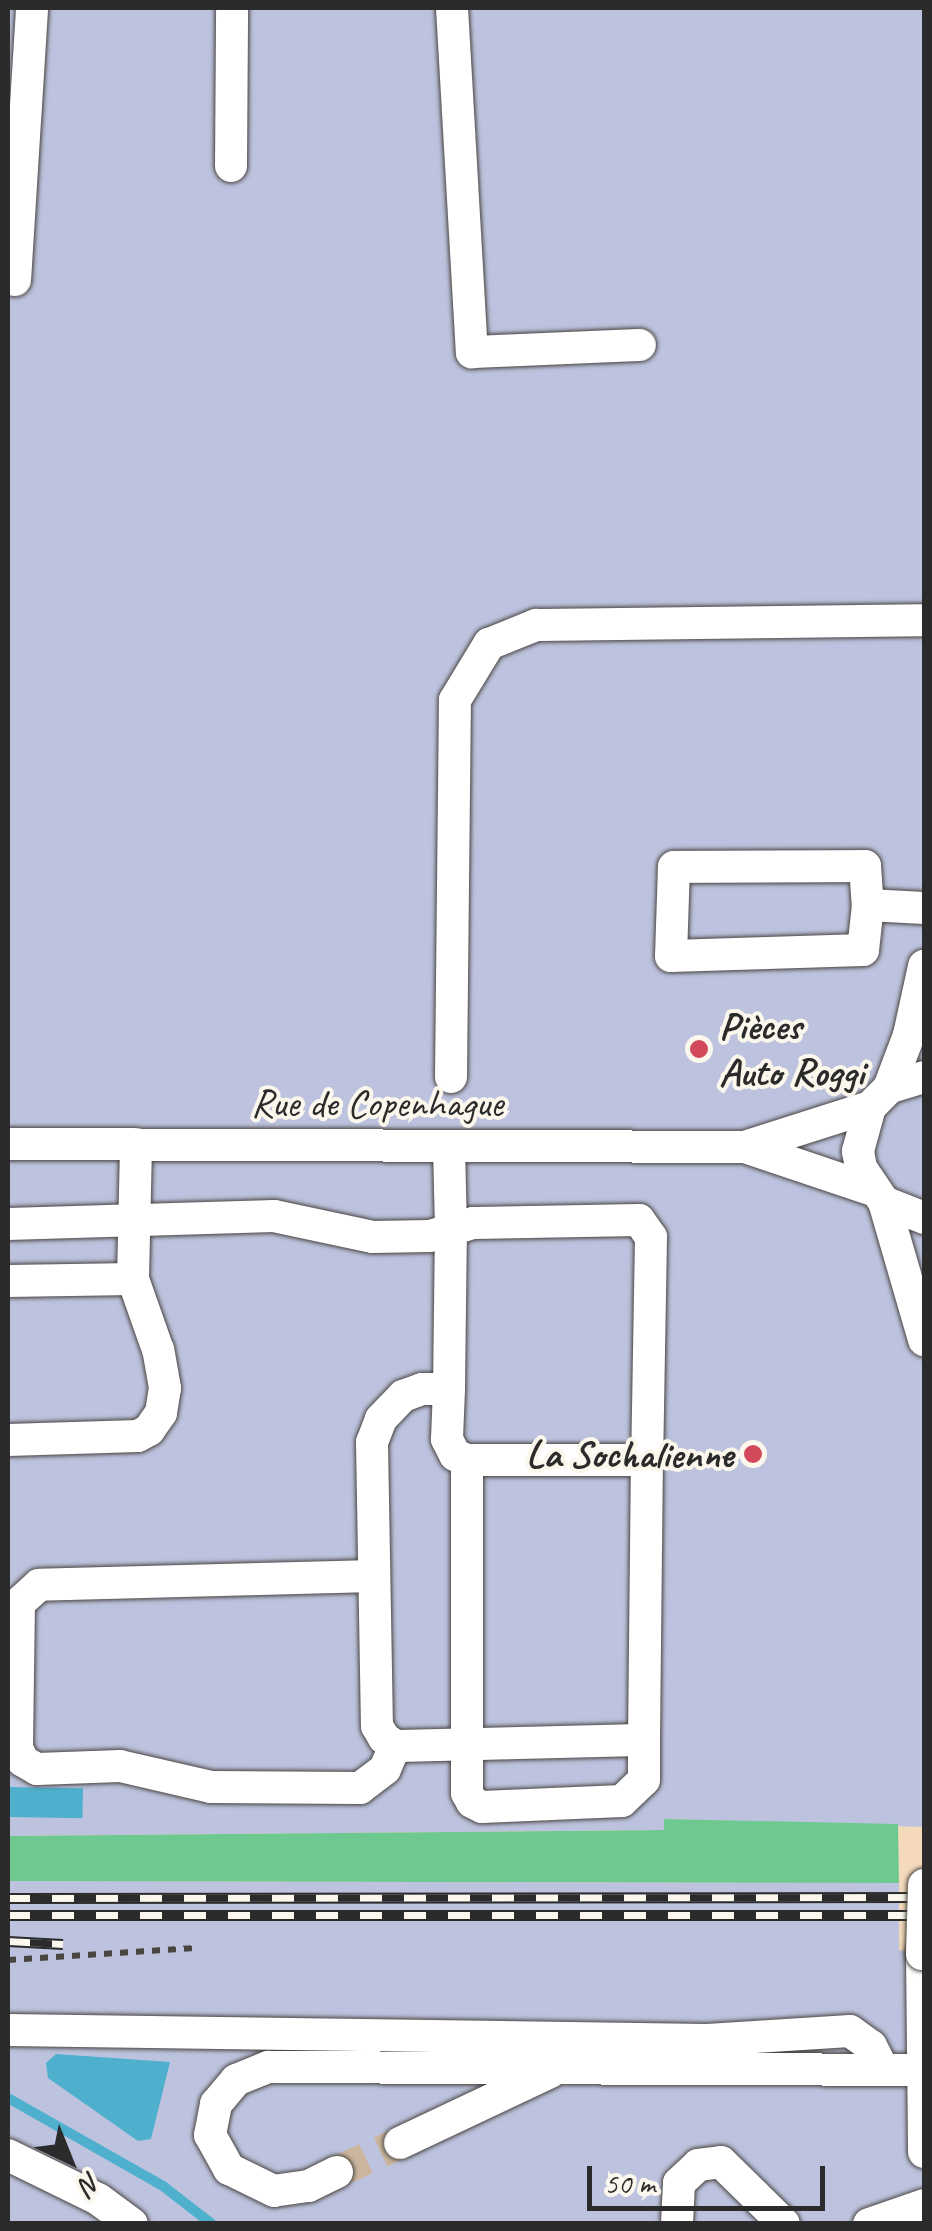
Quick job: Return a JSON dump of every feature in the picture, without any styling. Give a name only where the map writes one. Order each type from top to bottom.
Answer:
[{"type":"street","points":[[14,280],[32,8]]},
{"type":"street","points":[[231,166],[232,8]]},
{"type":"street","points":[[452,8],[472,352],[640,346]]},
{"type":"street","points":[[451,1077],[455,700],[489,644],[536,625],[924,620]]},
{"type":"street","points":[[864,866],[868,905],[863,950],[671,956],[674,867],[864,866]]},
{"type":"street","points":[[868,905],[924,908]]},
{"type":"street","points":[[924,966],[909,1036],[858,1151],[878,1196],[924,1339],[924,1359]]},
{"type":"street","name":"Rue de Copenhague","points":[[745,1147],[879,1098],[924,1077]]},
{"type":"street","name":"Rue de Copenhague","points":[[8,1144],[745,1147],[878,1196],[924,1218]]},
{"type":"street","points":[[8,1440],[138,1436],[149,1430],[161,1413],[164,1388],[158,1350],[133,1279],[136,1144]]},
{"type":"street","points":[[450,1146],[448,1439],[455,1454],[467,1460],[647,1460]]},
{"type":"street","points":[[8,1224],[274,1216],[373,1238],[430,1236],[491,1223],[639,1220],[645,1225],[650,1237],[644,1780],[622,1801],[482,1807],[466,1792],[467,1460]]},
{"type":"street","points":[[8,1280],[133,1279]]},
{"type":"street","points":[[449,1390],[422,1389],[403,1396],[381,1418],[372,1442],[377,1726],[395,1746],[644,1740]]},
{"type":"street","points":[[374,1576],[39,1585],[19,1603],[17,1748],[23,1761],[37,1769],[120,1766],[211,1788],[360,1788],[385,1769],[395,1746]]},
{"type":"street","points":[[924,1884],[924,2152]]},
{"type":"street","points":[[8,2030],[707,2040],[850,2031],[871,2046],[883,2070]]},
{"type":"street","points":[[337,2172],[308,2186],[274,2190],[229,2169],[210,2135],[216,2104],[236,2080],[268,2067],[924,2070]]},
{"type":"street","points":[[400,2143],[558,2068]]},
{"type":"street","points":[[8,2155],[98,2199],[132,2224]]},
{"type":"street","points":[[677,2224],[679,2183],[698,2165],[721,2162],[784,2224]]},
{"type":"street","points":[[869,2224],[924,2205]]},
{"type":"path","points":[[8,1960],[195,1948]]},
{"type":"shaded area","points":[[8,8],[924,8],[924,1827],[665,1819],[664,1830],[8,1836]]},
{"type":"shaded area","points":[[8,1881],[899,1883],[899,1950],[924,1954],[924,2223],[8,2224]]},
{"type":"green space","points":[[664,1819],[898,1824],[899,1883],[8,1881],[8,1836],[664,1830]]},
{"type":"water","points":[[8,1787],[83,1788],[82,1818],[8,1817]]},
{"type":"water","points":[[56,2054],[170,2062],[151,2139],[138,2141],[48,2078],[46,2063]]},
{"type":"waterway","points":[[8,2098],[163,2186],[212,2224]]},
{"type":"tunnel","points":[[337,2172],[400,2143]]},
{"type":"railway","points":[[8,1898],[924,1897]]},
{"type":"railway","points":[[8,1915],[924,1915]]},
{"type":"railway","points":[[8,1941],[63,1944]]},
{"type":"place","name":"Pièces Auto Roggi","points":[[699,1049]]},
{"type":"place","name":"La Sochalienne","points":[[753,1454]]}]
